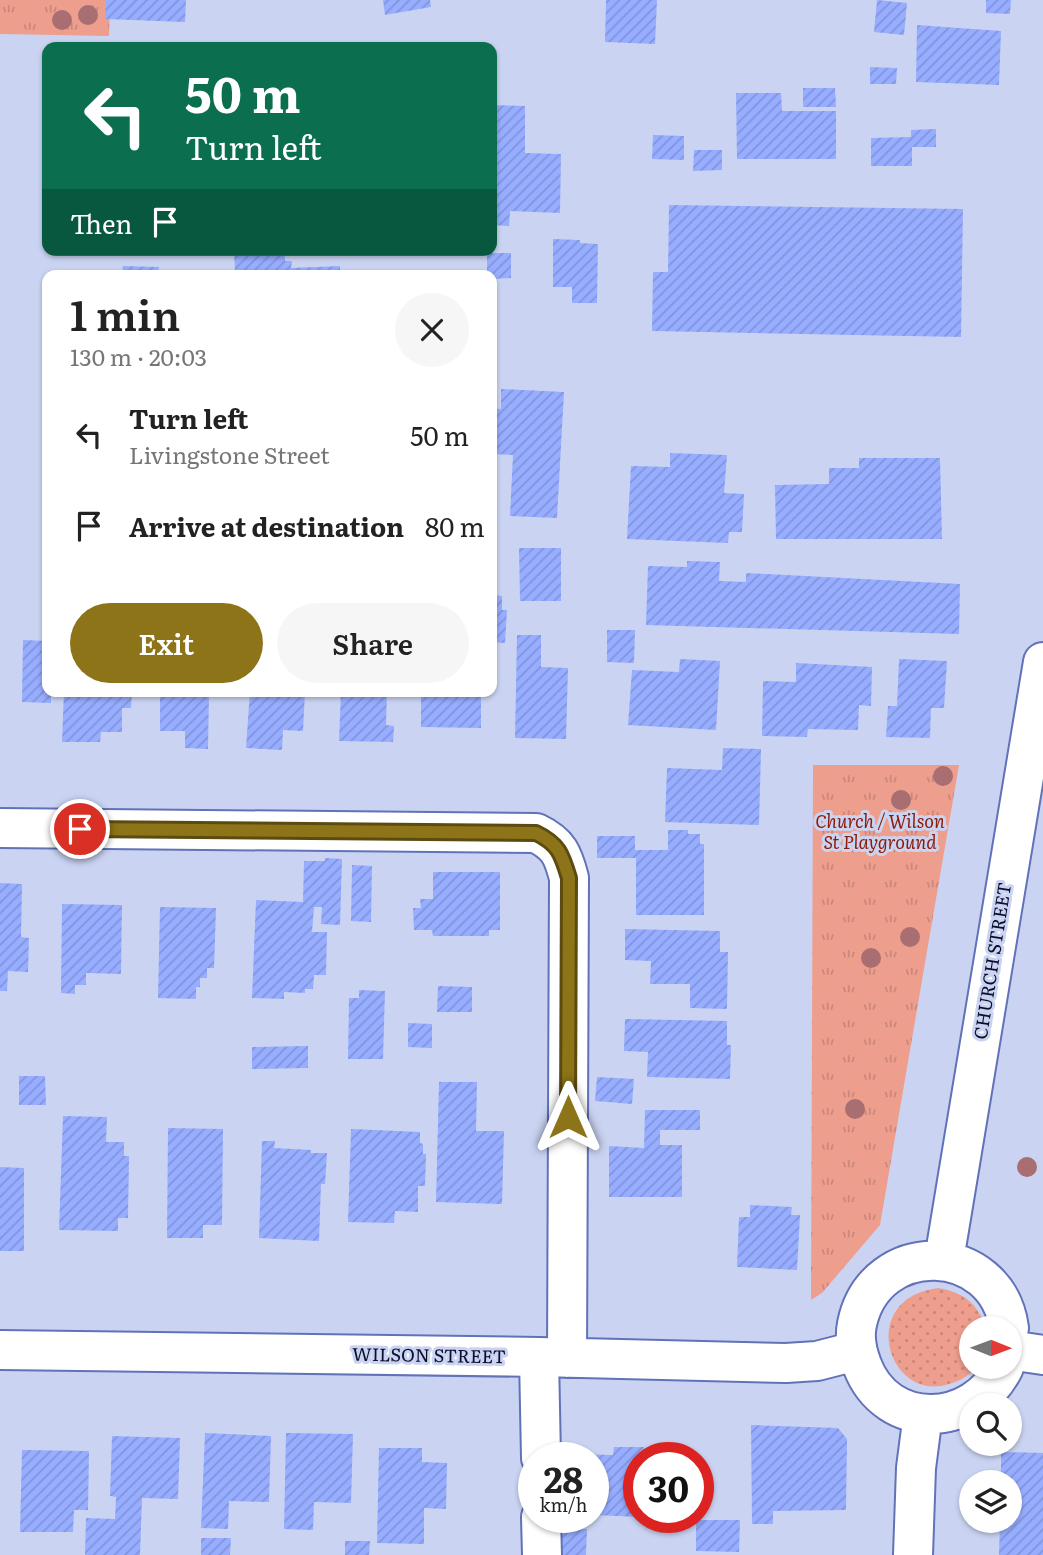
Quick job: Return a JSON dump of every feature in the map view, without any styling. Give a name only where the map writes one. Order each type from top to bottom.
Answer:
[{"type":"street","name":"CHURCH STREET","points":[[944,1260],[1043,662]]},
{"type":"street","points":[[0,828],[536,833],[551,840],[563,857],[569,878],[553,1357],[543,1442]]},
{"type":"street","points":[[997,1379],[979,1399],[962,1409],[943,1414],[923,1414],[900,1407],[880,1394],[865,1374],[856,1351],[856,1326],[863,1303],[877,1283],[897,1268],[919,1261],[944,1260],[967,1268],[987,1282],[1002,1302],[1006,1316]]},
{"type":"street","name":"WILSON STREET","points":[[0,1350],[553,1357],[786,1363],[817,1361],[856,1351]]},
{"type":"street","points":[[1022,1352],[1043,1355]]},
{"type":"street","points":[[913,1555],[916,1468],[923,1414]]},
{"type":"street","points":[[541,1533],[542,1555]]},
{"type":"green space","points":[[0,0],[110,0],[109,36],[0,34]]},
{"type":"green space","name":"Church / Wilson St Playground","points":[[813,765],[959,765],[880,1225],[822,1293],[811,1300]]},
{"type":"green space","points":[[938,1288],[955,1292],[974,1305],[980,1316],[959,1316],[959,1379],[962,1379],[949,1384],[928,1386],[910,1379],[897,1365],[890,1348],[889,1328],[896,1310],[912,1296]]},
{"type":"building","points":[[106,0],[186,0],[185,22],[105,19]]},
{"type":"building","points":[[383,0],[430,0],[431,7],[385,15]]},
{"type":"building","points":[[606,0],[657,0],[655,44],[605,42]]},
{"type":"building","points":[[877,0],[907,3],[904,35],[874,32]]},
{"type":"building","points":[[986,0],[1011,0],[1010,14],[986,13]]},
{"type":"building","points":[[917,25],[1001,31],[999,85],[916,82]]},
{"type":"building","points":[[870,67],[897,68],[896,84],[870,84]]},
{"type":"building","points":[[803,88],[835,88],[836,107],[803,107]]},
{"type":"building","points":[[736,93],[781,93],[782,111],[836,111],[836,159],[737,159]]},
{"type":"building","points":[[497,105],[525,106],[525,153],[561,154],[560,213],[510,211],[509,226],[497,225]]},
{"type":"building","points":[[936,129],[936,147],[912,147],[912,166],[871,166],[871,138],[911,137],[911,130]]},
{"type":"building","points":[[653,135],[684,136],[684,160],[652,159]]},
{"type":"building","points":[[694,150],[722,150],[722,170],[693,171]]},
{"type":"building","points":[[669,205],[963,209],[961,337],[652,331],[653,272],[668,272]]},
{"type":"building","points":[[553,239],[598,244],[597,303],[572,303],[572,287],[553,287]]},
{"type":"building","points":[[511,253],[511,278],[497,279],[497,270],[487,270],[487,256]]},
{"type":"building","points":[[234,256],[285,256],[285,261],[292,261],[291,268],[340,266],[340,270],[235,270]]},
{"type":"building","points":[[123,266],[159,267],[159,270],[123,270]]},
{"type":"building","points":[[501,389],[564,392],[557,518],[510,516],[513,455],[497,454],[497,409],[501,409]]},
{"type":"building","points":[[670,453],[727,455],[724,493],[744,494],[742,532],[729,532],[728,543],[627,539],[631,466],[670,467]]},
{"type":"building","points":[[859,458],[940,458],[942,539],[776,539],[775,485],[829,484],[829,468],[859,468]]},
{"type":"building","points":[[519,548],[561,548],[561,601],[520,601]]},
{"type":"building","points":[[687,561],[720,562],[719,581],[746,582],[746,573],[960,584],[959,634],[646,625],[648,566],[687,567]]},
{"type":"building","points":[[497,596],[502,596],[502,610],[507,610],[505,643],[497,642]]},
{"type":"building","points":[[607,630],[635,630],[634,663],[607,662]]},
{"type":"building","points":[[517,635],[541,635],[541,667],[568,668],[566,739],[515,738]]},
{"type":"building","points":[[23,640],[42,641],[42,697],[51,697],[51,703],[22,702]]},
{"type":"building","points":[[680,659],[720,661],[716,730],[628,725],[632,670],[679,672]]},
{"type":"building","points":[[899,659],[947,661],[944,708],[931,708],[930,738],[886,737],[888,706],[897,706]]},
{"type":"building","points":[[796,663],[872,667],[871,706],[859,705],[858,730],[808,729],[807,737],[762,736],[763,681],[796,682]]},
{"type":"building","points":[[64,697],[132,697],[131,708],[122,708],[122,732],[101,732],[100,742],[62,742]]},
{"type":"building","points":[[160,697],[209,697],[208,749],[185,748],[185,731],[160,731]]},
{"type":"building","points":[[250,697],[305,697],[303,731],[283,730],[282,750],[246,748]]},
{"type":"building","points":[[341,697],[387,697],[386,725],[394,726],[393,742],[339,741]]},
{"type":"building","points":[[421,697],[481,697],[481,728],[421,727]]},
{"type":"building","points":[[723,748],[761,749],[759,825],[665,822],[667,768],[722,770]]},
{"type":"building","points":[[668,830],[688,830],[688,834],[700,834],[700,844],[704,844],[704,915],[636,915],[636,858],[597,858],[597,836],[635,836],[635,850],[668,850]]},
{"type":"building","points":[[325,858],[342,859],[340,925],[321,924],[322,907],[314,907],[312,932],[327,932],[326,975],[314,975],[313,989],[305,989],[305,993],[284,992],[284,999],[252,998],[256,900],[303,902],[304,861],[325,861]]},
{"type":"building","points":[[352,865],[372,866],[371,922],[351,921]]},
{"type":"building","points":[[433,872],[500,872],[500,930],[489,930],[489,936],[433,936],[432,930],[414,930],[413,908],[421,908],[420,899],[433,899]]},
{"type":"building","points":[[0,883],[22,884],[21,937],[29,938],[28,972],[8,971],[7,991],[0,991]]},
{"type":"building","points":[[62,904],[122,905],[121,974],[86,973],[86,985],[75,985],[75,994],[61,993]]},
{"type":"building","points":[[160,907],[216,908],[214,968],[207,968],[207,978],[200,978],[200,987],[196,987],[196,999],[158,998]]},
{"type":"building","points":[[625,929],[720,931],[720,952],[728,952],[727,1009],[690,1008],[690,984],[650,984],[651,961],[625,960]]},
{"type":"building","points":[[438,986],[472,987],[472,1012],[437,1012]]},
{"type":"building","points":[[359,990],[385,991],[383,1059],[348,1059],[349,998],[359,998]]},
{"type":"building","points":[[625,1019],[727,1021],[727,1045],[731,1045],[730,1079],[647,1077],[648,1052],[624,1051]]},
{"type":"building","points":[[408,1023],[432,1024],[432,1048],[408,1047]]},
{"type":"building","points":[[308,1046],[308,1068],[252,1069],[252,1047]]},
{"type":"building","points":[[19,1076],[45,1076],[46,1105],[19,1105]]},
{"type":"building","points":[[597,1077],[634,1079],[632,1104],[595,1101]]},
{"type":"building","points":[[439,1082],[477,1082],[476,1131],[504,1131],[502,1204],[436,1202]]},
{"type":"building","points":[[645,1110],[700,1110],[700,1130],[660,1130],[660,1145],[682,1145],[682,1197],[609,1197],[609,1146],[644,1148]]},
{"type":"building","points":[[63,1116],[107,1117],[106,1142],[124,1142],[124,1156],[129,1156],[128,1218],[118,1218],[118,1231],[59,1230]]},
{"type":"building","points":[[168,1128],[223,1129],[222,1225],[203,1225],[203,1238],[167,1238]]},
{"type":"building","points":[[351,1129],[420,1132],[423,1154],[426,1154],[425,1186],[418,1186],[418,1212],[395,1211],[394,1223],[348,1222]]},
{"type":"building","points":[[262,1141],[275,1141],[274,1148],[327,1153],[325,1184],[321,1184],[319,1241],[259,1238]]},
{"type":"building","points":[[0,1167],[24,1168],[24,1251],[0,1251]]},
{"type":"building","points":[[750,1205],[792,1207],[791,1215],[800,1215],[797,1270],[737,1267],[739,1217],[750,1217]]},
{"type":"building","points":[[751,1425],[838,1428],[847,1439],[846,1510],[773,1511],[773,1524],[752,1524]]},
{"type":"building","points":[[205,1433],[271,1436],[269,1502],[229,1501],[228,1529],[201,1528]]},
{"type":"building","points":[[286,1433],[353,1434],[351,1503],[314,1502],[313,1530],[284,1529]]},
{"type":"building","points":[[112,1436],[180,1438],[178,1499],[142,1498],[140,1555],[85,1555],[86,1518],[115,1519],[116,1497],[110,1496]]},
{"type":"building","points":[[614,1447],[623,1447],[623,1516],[609,1516],[609,1455],[613,1455]]},
{"type":"building","points":[[379,1448],[422,1448],[422,1462],[447,1463],[446,1509],[424,1508],[424,1544],[377,1543]]},
{"type":"building","points":[[22,1450],[89,1451],[88,1510],[74,1510],[73,1532],[20,1532]]},
{"type":"building","points":[[1043,1453],[1043,1555],[999,1555],[1000,1533],[1022,1533],[1022,1470],[1001,1470],[1001,1456]]},
{"type":"building","points":[[714,1520],[740,1520],[739,1552],[696,1551],[696,1533],[714,1533]]},
{"type":"building","points":[[561,1533],[587,1533],[586,1555],[560,1555]]},
{"type":"building","points":[[201,1538],[231,1538],[230,1555],[201,1555]]},
{"type":"building","points":[[345,1541],[370,1541],[369,1555],[345,1555]]},
{"type":"route","points":[[80,829],[536,833],[551,840],[563,857],[569,878],[568,1117]]}]
